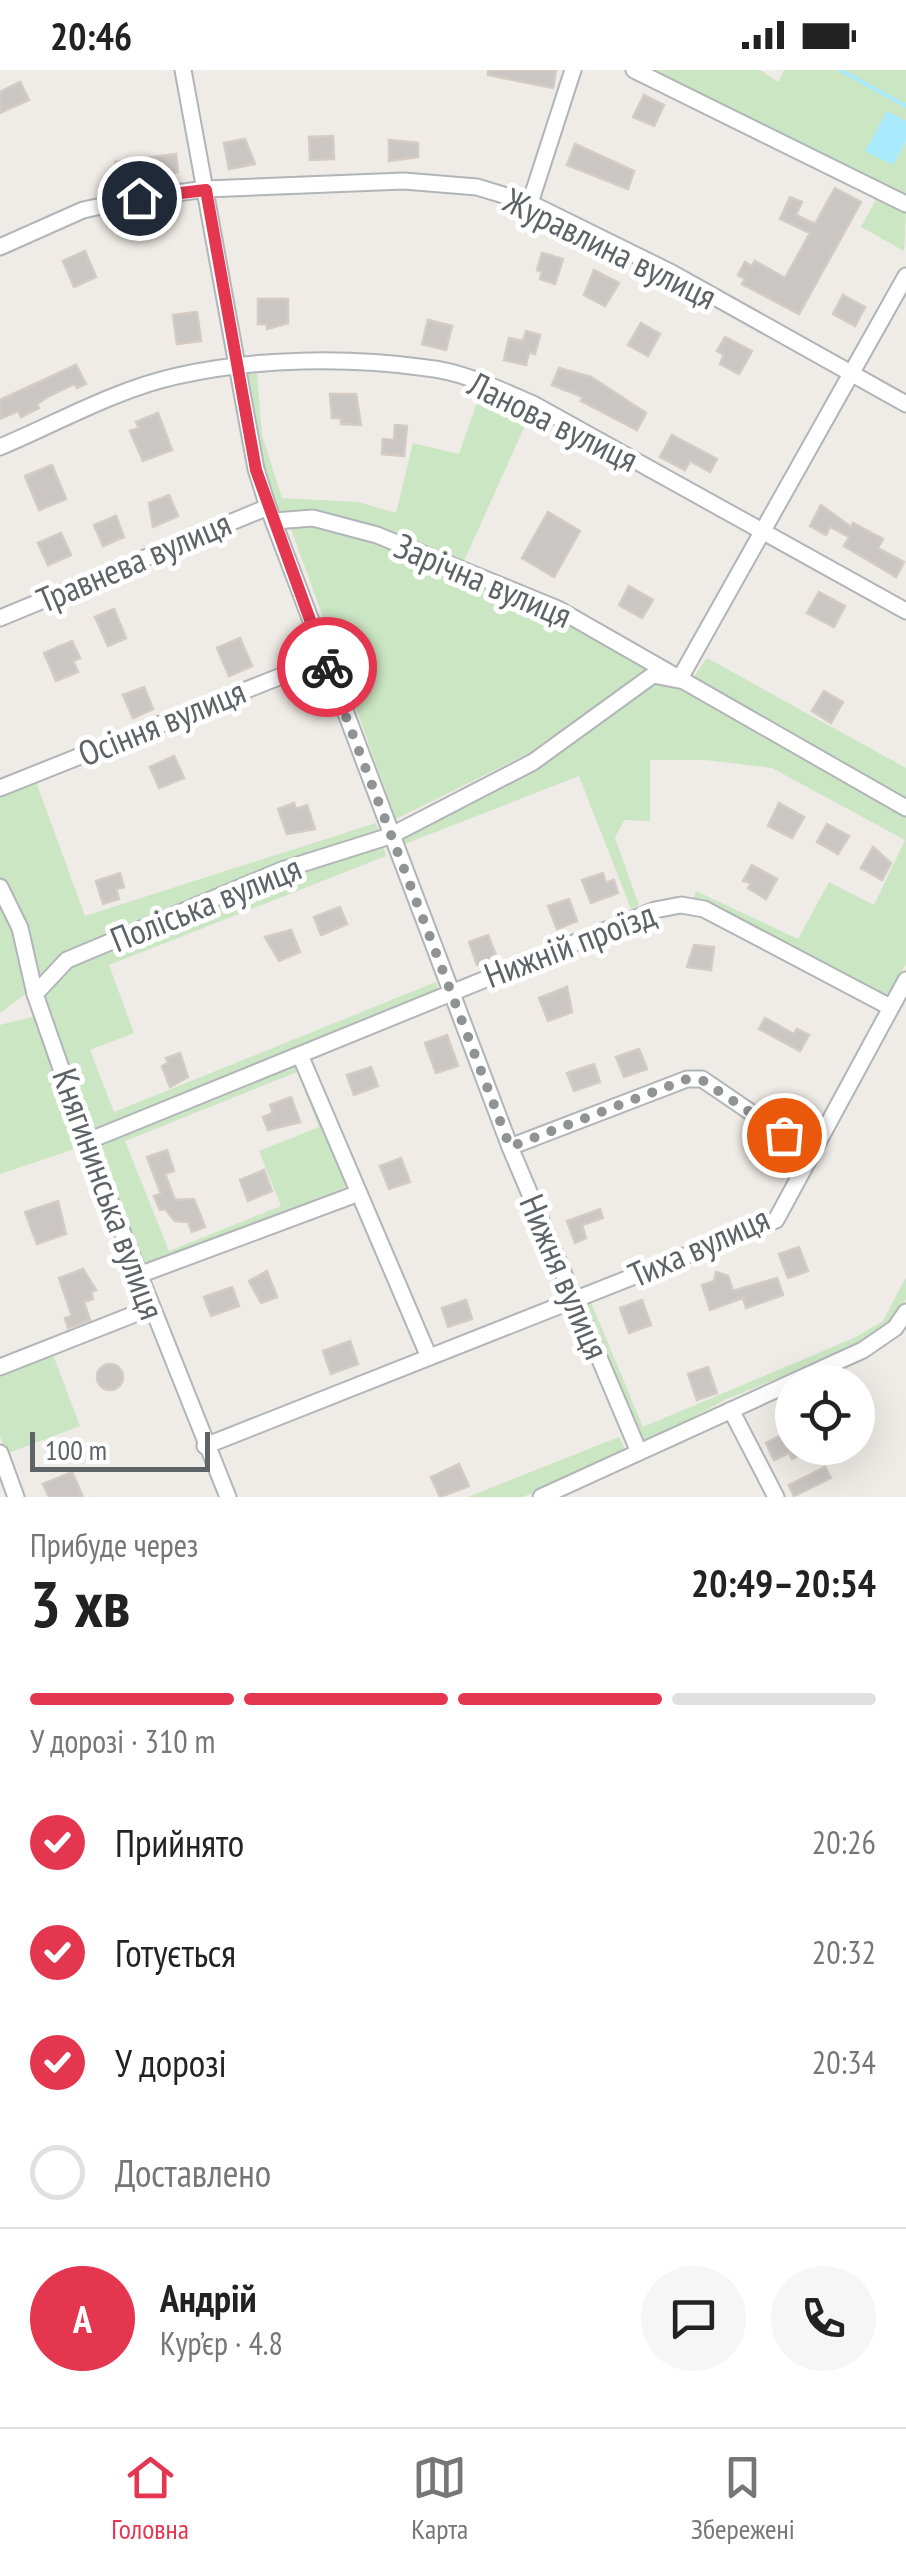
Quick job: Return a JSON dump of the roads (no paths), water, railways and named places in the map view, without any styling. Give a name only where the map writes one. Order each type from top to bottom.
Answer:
[{"type":"street","name":"Нижня вулиця","points":[[183,70],[256,470],[390,836],[510,1147],[639,1452]]},
{"type":"street","points":[[530,203],[573,70]]},
{"type":"street","points":[[634,70],[906,204]]},
{"type":"street","name":"Журавлина вулиця","points":[[0,247],[83,210],[206,190],[404,181],[477,188],[530,203],[672,273],[906,404]]},
{"type":"street","points":[[390,836],[533,762],[653,674],[679,680],[906,276]]},
{"type":"street","name":"Ланова вулиця","points":[[0,447],[174,376],[238,366],[374,364],[429,368],[478,380],[534,405],[906,611]]},
{"type":"street","name":"Травнева вулиця","points":[[0,618],[271,514]]},
{"type":"street","name":"Зарічна вулиця","points":[[271,514],[313,518],[377,535],[558,609],[906,808]]},
{"type":"street","name":"Осіння вулиця","points":[[0,788],[324,659]]},
{"type":"street","name":"Поліська вулиця","points":[[35,994],[68,960],[282,870],[390,836]]},
{"type":"street","name":"Княгининська вулиця","points":[[0,887],[20,928],[35,994],[150,1308],[228,1497]]},
{"type":"street","name":"Нижній проїзд","points":[[88,1141],[655,910],[681,905],[713,913],[890,1007]]},
{"type":"street","name":"Тиха вулиця","points":[[205,1446],[776,1220],[906,980]]},
{"type":"street","points":[[300,1054],[429,1357]]},
{"type":"street","points":[[510,1147],[687,1079],[702,1080],[812,1154]]},
{"type":"street","points":[[139,1275],[359,1193]]},
{"type":"street","points":[[0,1366],[150,1308]]},
{"type":"street","points":[[542,1497],[863,1350],[895,1328],[906,1312]]},
{"type":"street","points":[[731,1410],[776,1497]]},
{"type":"street","points":[[0,1453],[16,1497]]},
{"type":"water","points":[[887,111],[906,121],[906,141],[893,165],[865,151]]},
{"type":"waterway","points":[[840,70],[906,106]]}]
